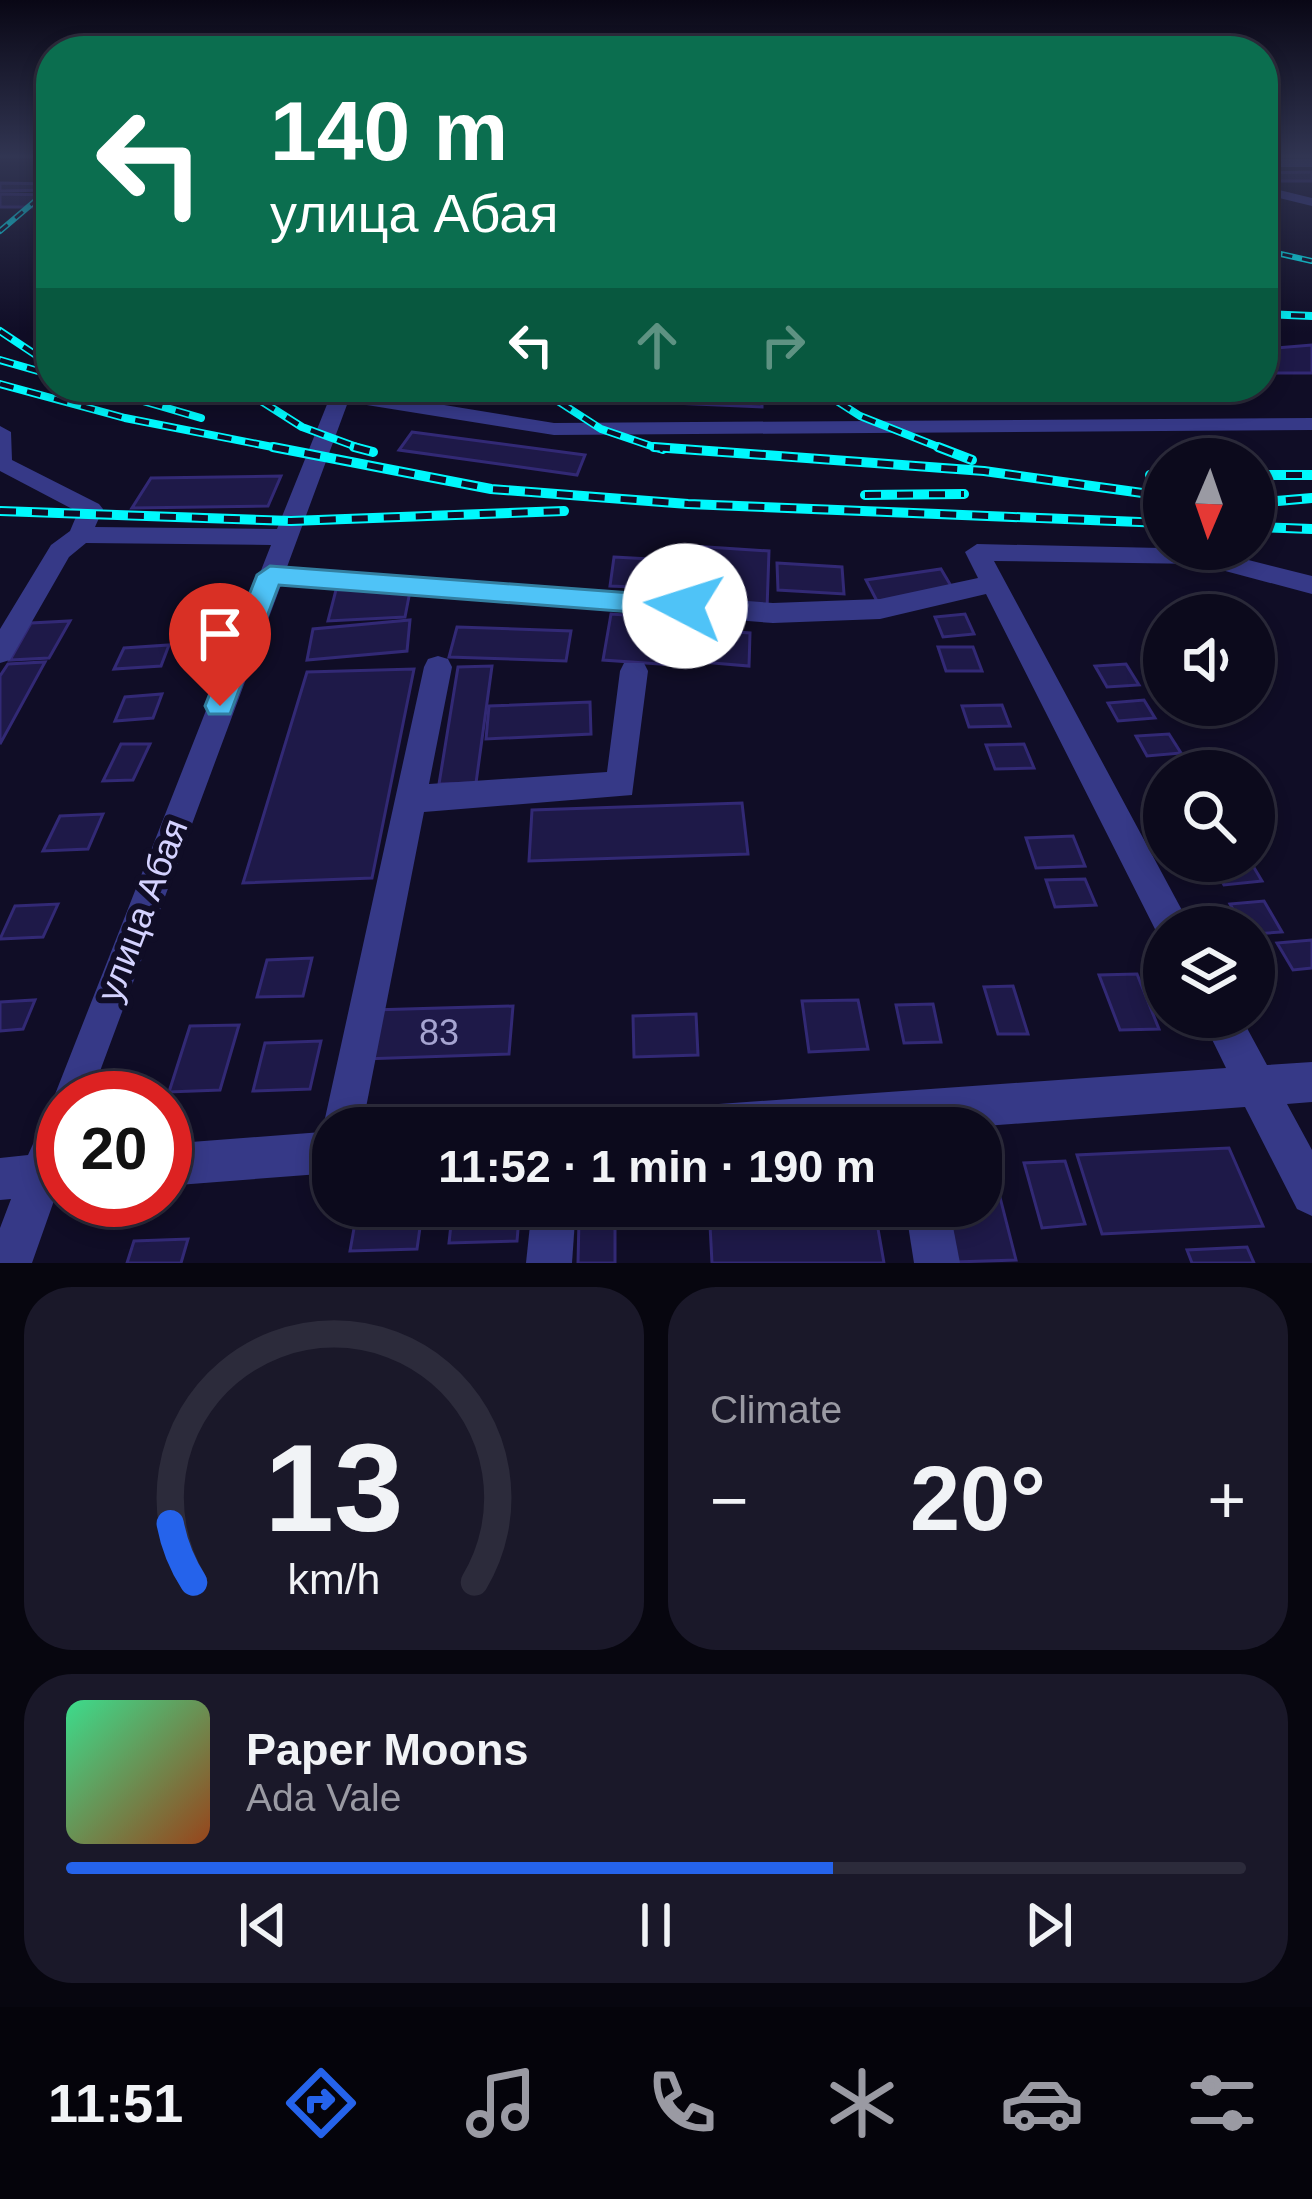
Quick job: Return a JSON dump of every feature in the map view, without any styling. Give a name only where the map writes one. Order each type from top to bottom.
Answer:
[{"type":"street","name":"улица Абая","points":[[80,1071],[338,402]]},
{"type":"street","points":[[403,402],[554,429],[1312,424]]},
{"type":"street","points":[[0,432],[2,465],[91,508],[80,535],[60,551],[0,653]]},
{"type":"street","points":[[80,535],[284,537]]},
{"type":"street","points":[[1162,906],[976,553],[1198,556],[1312,585]]},
{"type":"street","points":[[270,575],[773,613],[880,609],[992,584]]},
{"type":"street","points":[[345,1107],[438,667]]},
{"type":"street","points":[[410,799],[621,785],[634,671]]},
{"type":"street","points":[[1231,1038],[1312,1194]]},
{"type":"street","points":[[1002,1112],[1312,1082]]},
{"type":"street","points":[[192,1163],[312,1154]]},
{"type":"street","points":[[9,1263],[35,1175]]},
{"type":"street","points":[[549,1263],[552,1227]]},
{"type":"street","points":[[931,1227],[937,1263]]},
{"type":"building","points":[[1312,345],[1312,373],[1278,373],[1278,348]]},
{"type":"building","points":[[651,402],[762,402],[762,407]]},
{"type":"building","points":[[412,432],[585,455],[577,475],[399,450]]},
{"type":"building","points":[[281,476],[268,506],[132,508],[151,478]]},
{"type":"building","points":[[692,546],[769,551],[767,609],[685,603]]},
{"type":"building","points":[[614,557],[685,561],[683,589],[610,586]]},
{"type":"building","points":[[777,563],[842,567],[844,594],[778,590]]},
{"type":"building","points":[[941,569],[954,591],[878,603],[866,580]]},
{"type":"building","points":[[411,586],[405,617],[328,621],[336,590]]},
{"type":"building","points":[[611,614],[692,620],[688,666],[603,660]]},
{"type":"building","points":[[965,614],[974,634],[943,637],[935,617]]},
{"type":"building","points":[[410,620],[407,651],[307,660],[313,629]]},
{"type":"building","points":[[70,621],[49,658],[10,660],[31,623]]},
{"type":"building","points":[[457,627],[571,631],[566,661],[449,657]]},
{"type":"building","points":[[693,629],[750,633],[749,666],[689,661]]},
{"type":"building","points":[[169,645],[161,666],[114,669],[124,648]]},
{"type":"building","points":[[938,647],[973,647],[982,671],[946,671]]},
{"type":"building","points":[[45,662],[0,744],[0,676],[8,664]]},
{"type":"building","points":[[1126,664],[1139,685],[1107,687],[1095,666]]},
{"type":"building","points":[[492,666],[476,783],[439,784],[458,667]]},
{"type":"building","points":[[414,669],[372,878],[243,883],[307,672]]},
{"type":"building","points":[[162,694],[153,718],[115,721],[125,697]]},
{"type":"building","points":[[1143,700],[1143,719],[1118,721],[1108,703]]},
{"type":"building","points":[[590,702],[591,734],[486,739],[489,706]]},
{"type":"building","points":[[1002,705],[1010,726],[969,727],[962,706]]},
{"type":"building","points":[[1169,734],[1179,750],[1144,750],[1136,736]]},
{"type":"building","points":[[121,744],[150,744],[133,780],[103,781]]},
{"type":"building","points":[[1024,744],[1034,768],[995,769],[986,745]]},
{"type":"building","points":[[742,803],[748,854],[529,861],[532,810]]},
{"type":"building","points":[[103,814],[88,849],[43,851],[60,816]]},
{"type":"building","points":[[1073,836],[1085,866],[1036,868],[1026,838]]},
{"type":"building","points":[[1085,879],[1096,905],[1055,907],[1046,880]]},
{"type":"building","points":[[1264,901],[1267,906],[1231,906]]},
{"type":"building","points":[[58,904],[43,937],[0,939],[15,906]]},
{"type":"building","points":[[1312,940],[1312,968],[1293,970],[1277,943]]},
{"type":"building","points":[[312,958],[303,996],[257,997],[267,960]]},
{"type":"building","points":[[1137,974],[1143,989],[1143,1029],[1120,1030],[1099,975]]},
{"type":"building","points":[[1013,986],[1028,1034],[998,1034],[984,987]]},
{"type":"building","points":[[35,1000],[23,1029],[0,1031],[0,1002]]},
{"type":"building","points":[[858,1000],[868,1049],[809,1052],[802,1001]]},
{"type":"building","points":[[933,1004],[941,1042],[904,1043],[896,1005]]},
{"type":"building","points":[[513,1006],[509,1054],[363,1059],[372,1010]]},
{"type":"building","points":[[696,1014],[698,1055],[634,1057],[633,1016]]},
{"type":"building","points":[[239,1025],[220,1090],[192,1091],[192,1071],[176,1071],[190,1026]]},
{"type":"building","points":[[321,1041],[310,1089],[253,1091],[265,1043]]},
{"type":"building","points":[[1229,1148],[1263,1226],[1102,1234],[1077,1155]]},
{"type":"building","points":[[1065,1161],[1085,1224],[1042,1228],[1024,1163]]},
{"type":"building","points":[[1002,1205],[1016,1260],[954,1262],[946,1227],[1002,1227]]},
{"type":"building","points":[[354,1227],[420,1227],[417,1249],[350,1251]]},
{"type":"building","points":[[451,1227],[518,1227],[517,1241],[449,1243]]},
{"type":"building","points":[[579,1227],[615,1227],[615,1263],[578,1263]]},
{"type":"building","points":[[710,1227],[878,1227],[884,1263],[712,1263]]},
{"type":"building","points":[[188,1239],[181,1263],[127,1263],[134,1241]]},
{"type":"building","points":[[1247,1247],[1254,1263],[1192,1263],[1187,1250]]},
{"type":"railway","points":[[0,231],[18,216]]},
{"type":"railway","points":[[1278,253],[1312,261]]},
{"type":"railway","points":[[1278,315],[1312,316]]},
{"type":"railway","points":[[0,331],[36,355]]},
{"type":"railway","points":[[0,360],[36,370]]},
{"type":"railway","points":[[0,384],[36,394]]},
{"type":"railway","points":[[66,402],[288,450]]},
{"type":"railway","points":[[146,402],[201,418]]},
{"type":"railway","points":[[263,402],[302,427],[364,450]]},
{"type":"railway","points":[[559,402],[601,429],[654,447]]},
{"type":"railway","points":[[838,402],[860,416],[946,450]]},
{"type":"railway","points":[[273,447],[491,489],[688,504],[1143,522]]},
{"type":"railway","points":[[354,447],[364,450]]},
{"type":"railway","points":[[654,447],[984,471],[1143,493]]},
{"type":"railway","points":[[654,447],[663,450]]},
{"type":"railway","points":[[938,447],[972,460]]},
{"type":"railway","points":[[364,450],[373,452]]},
{"type":"railway","points":[[1275,475],[1312,475]]},
{"type":"railway","points":[[865,495],[964,494]]},
{"type":"railway","points":[[1275,501],[1312,498]]},
{"type":"railway","points":[[0,511],[291,521],[564,511]]},
{"type":"railway","points":[[1275,528],[1312,529]]},
{"type":"route","points":[[220,706],[270,575],[685,606]]}]
